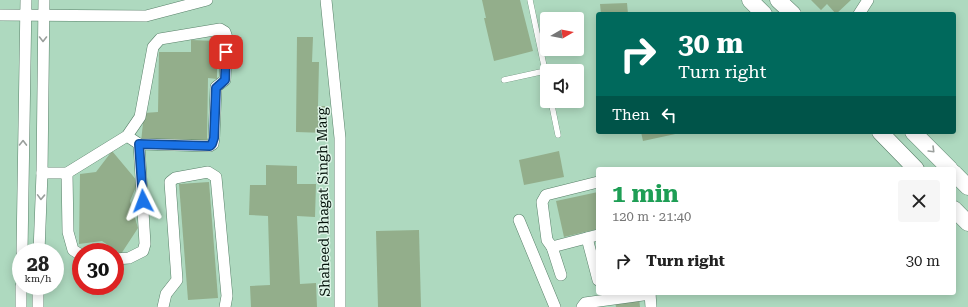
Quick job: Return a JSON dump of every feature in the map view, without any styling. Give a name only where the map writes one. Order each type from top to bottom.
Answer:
[{"type":"main road","points":[[750,0],[762,12]]},
{"type":"main road","points":[[778,0],[791,12]]},
{"type":"main road","points":[[882,134],[914,167]]},
{"type":"main road","points":[[915,134],[948,167]]},
{"type":"main road","points":[[956,175],[968,187]]},
{"type":"main road","points":[[956,210],[968,223]]},
{"type":"street","points":[[22,243],[26,0]]},
{"type":"street","points":[[40,243],[44,0]]},
{"type":"street","points":[[0,15],[146,16],[180,3],[207,0]]},
{"type":"street","name":"Shaheed Bhagat Singh Marg","points":[[326,0],[340,138],[340,307]]},
{"type":"street","points":[[860,12],[868,0]]},
{"type":"street","points":[[42,173],[67,173],[127,136],[140,117],[153,47],[160,39],[220,28],[225,32],[227,38],[225,80],[216,88],[214,138],[212,144],[210,146],[139,144],[127,136]]},
{"type":"street","points":[[124,258],[130,258],[143,251],[145,244],[139,144]]},
{"type":"street","points":[[163,307],[166,294],[177,280],[170,182],[174,178],[208,172],[216,177],[227,296],[225,307]]},
{"type":"street","points":[[67,173],[68,232],[72,246]]},
{"type":"street","points":[[561,275],[552,247],[547,240],[542,202],[546,196],[596,183]]},
{"type":"street","points":[[519,220],[554,307]]},
{"type":"street","points":[[552,247],[596,236]]},
{"type":"street","points":[[587,238],[596,272]]},
{"type":"street","points":[[21,295],[21,307]]},
{"type":"street","points":[[38,295],[38,307]]},
{"type":"street","points":[[582,307],[585,303],[637,295]]},
{"type":"street","points":[[650,295],[651,307]]},
{"type":"lane","points":[[530,0],[544,64]]},
{"type":"lane","points":[[504,80],[540,72]]},
{"type":"lane","points":[[552,108],[558,135]]},
{"type":"building","points":[[482,0],[520,0],[533,51],[494,61],[484,18],[486,18]]},
{"type":"building","points":[[811,0],[851,0],[838,12],[834,12],[827,4],[821,10]]},
{"type":"building","points":[[627,3],[628,12],[601,12],[600,4]]},
{"type":"building","points":[[297,37],[313,37],[312,62],[319,62],[318,106],[325,106],[325,133],[296,132]]},
{"type":"building","points":[[191,40],[217,41],[217,79],[208,78],[207,141],[141,142],[144,113],[158,112],[159,52],[191,52]]},
{"type":"building","points":[[641,134],[675,134],[643,141]]},
{"type":"building","points":[[112,151],[138,182],[130,201],[138,228],[124,249],[124,243],[105,243],[102,241],[79,243],[80,174],[96,172]]},
{"type":"building","points":[[559,151],[564,177],[524,185],[519,160]]},
{"type":"building","points":[[266,165],[297,166],[297,184],[316,184],[315,217],[297,216],[300,284],[316,283],[317,307],[251,307],[250,286],[270,285],[268,216],[249,215],[250,185],[266,185]]},
{"type":"building","points":[[209,182],[218,298],[188,300],[179,184]]},
{"type":"building","points":[[596,192],[596,229],[564,237],[556,201]]},
{"type":"building","points":[[419,230],[421,307],[378,307],[376,231]]},
{"type":"building","points":[[639,298],[640,307],[616,307],[615,301]]},
{"type":"route","points":[[143,201],[139,144],[210,146],[212,144],[214,138],[216,88],[225,80],[226,52]]}]
